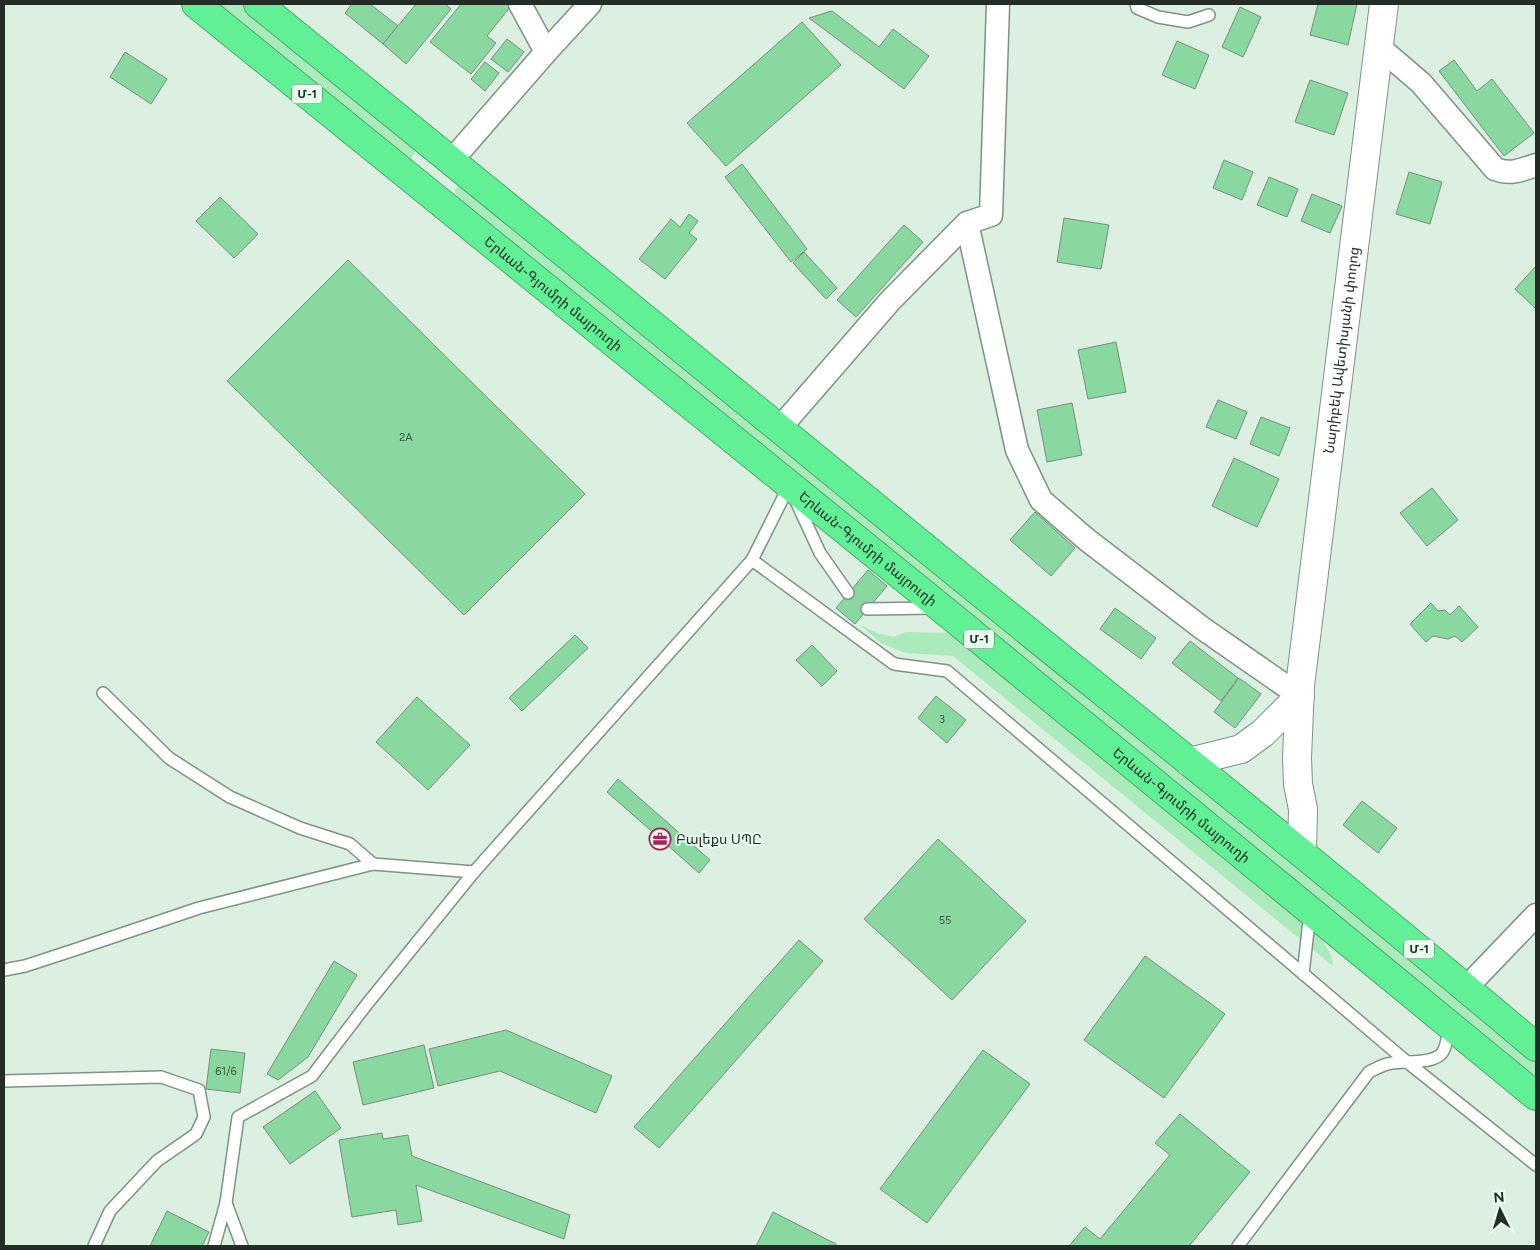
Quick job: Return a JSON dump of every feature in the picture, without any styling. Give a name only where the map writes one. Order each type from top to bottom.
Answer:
[{"type":"highway","name":"Երևան-Գյումրի մայրուղի","points":[[196,4],[940,607],[1536,1096]]},
{"type":"highway","name":"Մ-1","points":[[258,4],[1302,853],[1536,1047]]},
{"type":"highway","points":[[418,184],[448,157]]},
{"type":"street","points":[[520,4],[546,52]]},
{"type":"street","points":[[448,157],[590,4]]},
{"type":"street","points":[[779,429],[890,301],[967,224],[991,215],[998,4]]},
{"type":"street","name":"Նարիբեկ Ավետիսյանի փողոց","points":[[1302,853],[1303,809],[1298,784],[1297,758],[1300,696],[1384,4]]},
{"type":"street","points":[[1379,47],[1421,83],[1495,169],[1504,173],[1515,172],[1536,165]]},
{"type":"street","points":[[967,224],[1017,450],[1041,500],[1086,539],[1202,628],[1300,696],[1263,733],[1241,749],[1188,762]]},
{"type":"street","points":[[1466,988],[1536,915]]},
{"type":"lane","points":[[1136,4],[1137,8],[1158,16],[1188,22],[1209,15]]},
{"type":"lane","points":[[214,1246],[226,1203],[238,1117],[312,1076],[367,1004],[474,872],[752,560],[789,486]]},
{"type":"lane","points":[[789,486],[820,552],[848,593]]},
{"type":"lane","points":[[752,560],[894,664],[947,671],[1406,1062],[1536,1165]]},
{"type":"lane","points":[[867,609],[940,607]]},
{"type":"lane","points":[[103,693],[169,758],[230,798],[300,828],[350,844],[373,864]]},
{"type":"lane","points":[[4,970],[25,966],[199,908],[373,864],[474,872]]},
{"type":"lane","points":[[1303,974],[1310,912]]},
{"type":"lane","points":[[1238,1246],[1369,1072],[1380,1066],[1392,1063],[1437,1057],[1443,1052],[1450,1026]]},
{"type":"lane","points":[[4,1081],[161,1077],[199,1090],[204,1117],[196,1134],[157,1161],[110,1211],[94,1246]]},
{"type":"lane","points":[[226,1203],[242,1246]]},
{"type":"green space","points":[[215,4],[242,4],[418,147],[410,160]]},
{"type":"green space","points":[[464,184],[1536,1061],[1536,1081],[458,198],[455,192],[456,188]]},
{"type":"green space","points":[[860,625],[877,633],[893,637],[906,632],[954,633],[1322,939],[1331,955],[1333,966],[953,656],[905,653],[881,643]]},
{"type":"building","points":[[352,4],[370,4],[398,26],[383,44],[345,13]]},
{"type":"building","points":[[416,4],[445,4],[451,9],[406,64],[383,44]]},
{"type":"building","points":[[461,4],[506,4],[510,7],[487,36],[496,43],[471,74],[430,42]]},
{"type":"building","points":[[1318,4],[1357,4],[1348,45],[1310,35]]},
{"type":"building","points":[[1240,7],[1261,17],[1243,57],[1222,47]]},
{"type":"building","points":[[832,11],[879,47],[893,29],[929,56],[904,89],[809,18]]},
{"type":"building","points":[[802,22],[841,65],[726,166],[687,123]]},
{"type":"building","points":[[507,39],[524,52],[508,72],[491,59]]},
{"type":"building","points":[[1177,41],[1209,55],[1195,89],[1162,75]]},
{"type":"building","points":[[125,52],[167,79],[151,104],[110,77]]},
{"type":"building","points":[[1454,60],[1477,91],[1492,79],[1534,133],[1504,156],[1439,71]]},
{"type":"building","points":[[485,62],[499,73],[485,91],[471,79]]},
{"type":"building","points":[[1310,80],[1348,93],[1334,135],[1295,122]]},
{"type":"building","points":[[1224,160],[1253,172],[1242,200],[1213,188]]},
{"type":"building","points":[[742,164],[807,249],[791,262],[725,177]]},
{"type":"building","points":[[1409,172],[1442,182],[1430,224],[1396,214]]},
{"type":"building","points":[[1269,177],[1298,189],[1287,217],[1257,205]]},
{"type":"building","points":[[1312,194],[1342,206],[1330,233],[1301,221]]},
{"type":"building","points":[[220,197],[258,234],[234,258],[196,221]]},
{"type":"building","points":[[689,214],[698,221],[689,233],[697,239],[665,279],[639,259],[671,219],[680,227]]},
{"type":"building","points":[[1064,218],[1109,225],[1101,269],[1057,262]]},
{"type":"building","points":[[904,225],[923,242],[856,317],[837,300]]},
{"type":"building","points":[[804,252],[837,288],[826,299],[793,263]]},
{"type":"building","points":[[348,260],[585,494],[464,615],[227,381]]},
{"type":"building","points":[[1536,266],[1536,309],[1515,289]]},
{"type":"building","points":[[1116,342],[1126,392],[1088,399],[1078,350]]},
{"type":"building","points":[[1218,400],[1247,412],[1236,439],[1206,427]]},
{"type":"building","points":[[1072,403],[1082,455],[1047,462],[1037,410]]},
{"type":"building","points":[[1261,417],[1290,428],[1279,456],[1250,444]]},
{"type":"building","points":[[1234,458],[1279,479],[1257,527],[1212,506]]},
{"type":"building","points":[[1432,488],[1458,520],[1427,546],[1400,513]]},
{"type":"building","points":[[1035,512],[1075,548],[1051,576],[1010,540]]},
{"type":"building","points":[[868,570],[887,586],[855,624],[836,608]]},
{"type":"building","points":[[1431,603],[1438,611],[1445,610],[1450,615],[1459,606],[1478,627],[1462,642],[1455,636],[1448,639],[1433,636],[1426,642],[1410,624]]},
{"type":"building","points":[[1115,608],[1156,638],[1141,659],[1100,629]]},
{"type":"building","points":[[575,635],[588,648],[522,711],[509,698]]},
{"type":"building","points":[[1190,641],[1238,678],[1221,701],[1172,663]]},
{"type":"building","points":[[812,645],[837,671],[822,686],[796,660]]},
{"type":"building","points":[[1239,678],[1261,694],[1235,728],[1214,712]]},
{"type":"building","points":[[936,696],[966,720],[947,743],[918,718]]},
{"type":"building","points":[[417,697],[470,745],[428,790],[376,742]]},
{"type":"building","points":[[618,779],[710,860],[699,873],[607,792]]},
{"type":"building","points":[[1362,801],[1397,828],[1378,853],[1343,825]]},
{"type":"building","points":[[938,839],[1026,921],[952,1000],[864,919]]},
{"type":"building","points":[[799,940],[823,961],[659,1148],[634,1127]]},
{"type":"building","points":[[1145,956],[1225,1014],[1164,1098],[1084,1040]]},
{"type":"building","points":[[334,961],[357,975],[308,1057],[278,1080],[267,1074]]},
{"type":"building","points":[[506,1030],[612,1076],[596,1113],[500,1071],[438,1086],[429,1049]]},
{"type":"building","points":[[424,1045],[434,1088],[363,1105],[353,1062]]},
{"type":"building","points":[[211,1049],[245,1053],[240,1093],[206,1089]]},
{"type":"building","points":[[983,1050],[1030,1084],[927,1223],[880,1189]]},
{"type":"building","points":[[315,1091],[341,1128],[290,1164],[263,1127]]},
{"type":"building","points":[[1180,1114],[1250,1172],[1189,1246],[1069,1246],[1085,1227],[1100,1239],[1170,1155],[1155,1143]]},
{"type":"building","points":[[382,1133],[383,1139],[408,1135],[412,1156],[570,1215],[564,1239],[416,1185],[422,1221],[398,1225],[396,1210],[352,1217],[339,1140]]},
{"type":"building","points":[[167,1211],[209,1232],[202,1246],[150,1246]]},
{"type":"building","points":[[773,1212],[836,1244],[835,1246],[756,1246]]},
{"type":"place","name":"Բալեքս ՍՊԸ","points":[[660,839]]}]
